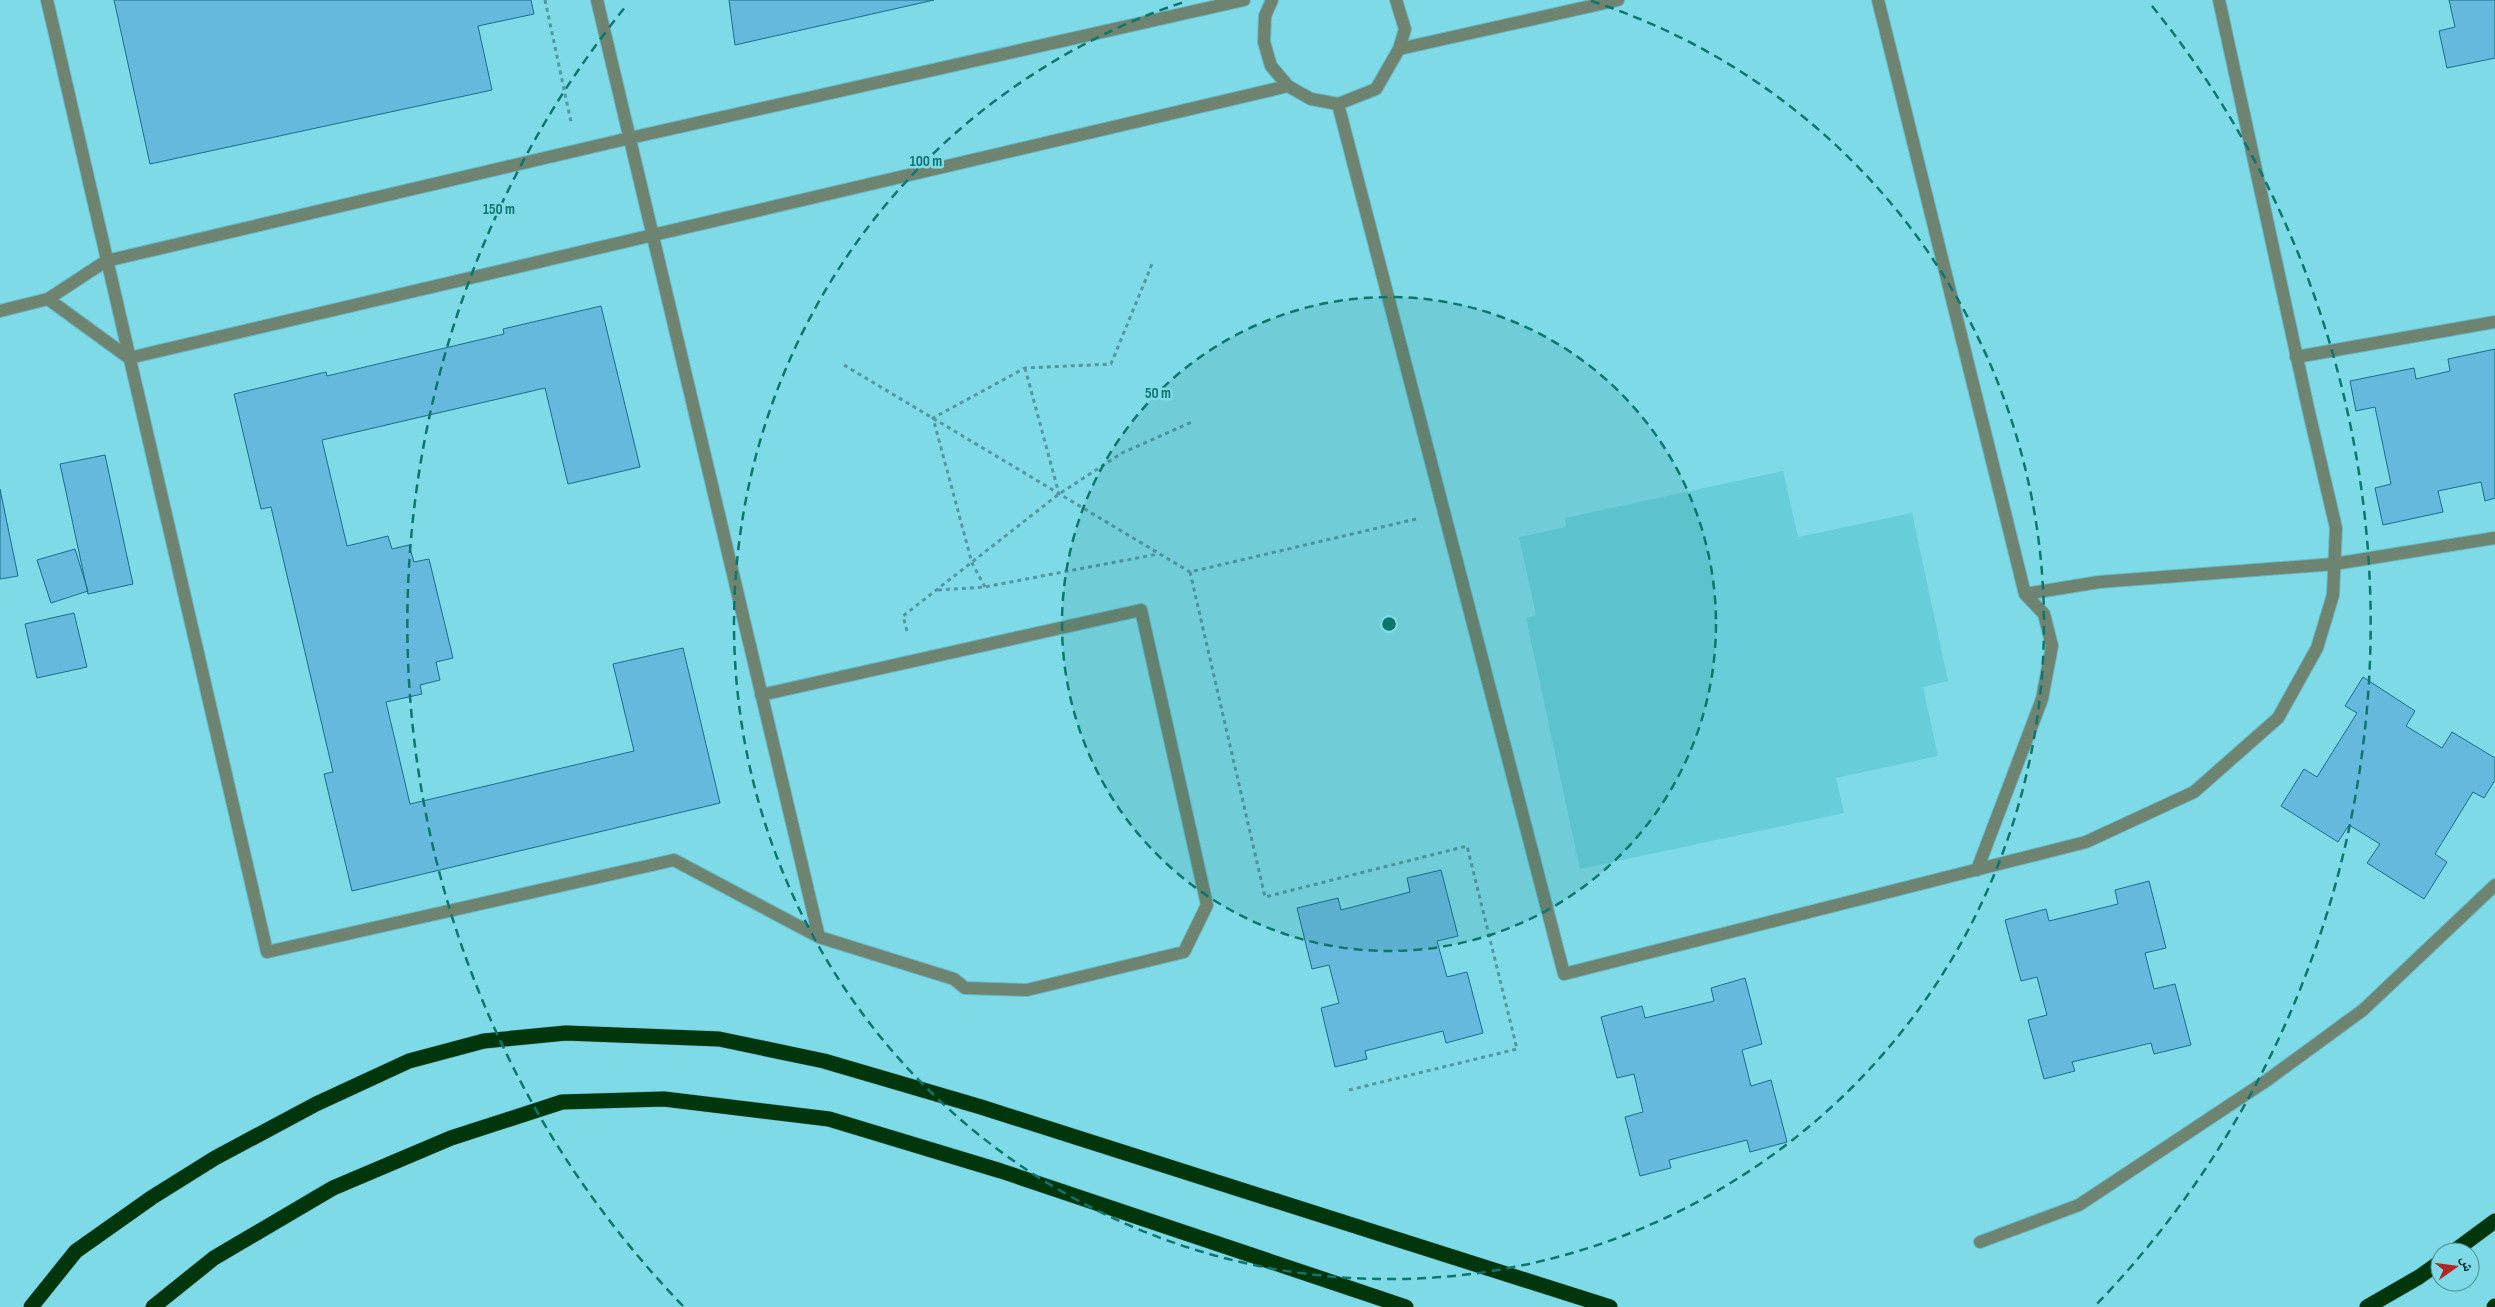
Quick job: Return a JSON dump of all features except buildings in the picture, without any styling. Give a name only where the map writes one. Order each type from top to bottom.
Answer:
[{"type":"highway","points":[[31,1307],[76,1251],[151,1198],[215,1158],[316,1104],[418,1059],[484,1041],[566,1033],[719,1039],[824,1061],[981,1107],[1610,1307]]},
{"type":"highway","points":[[153,1307],[214,1258],[333,1188],[452,1138],[562,1102],[664,1099],[830,1119],[1001,1170],[1406,1307]]},
{"type":"highway","points":[[2467,1242],[2495,1221]]},
{"type":"highway","points":[[2367,1307],[2430,1270]]},
{"type":"street","points":[[47,0],[106,261],[268,952],[674,860],[819,937],[954,979],[965,988],[1027,990],[1184,952],[1207,905],[1141,610],[761,695]]},
{"type":"street","points":[[597,0],[819,937]]},
{"type":"street","points":[[0,311],[48,298],[106,261],[577,150],[1244,0]]},
{"type":"street","points":[[1272,0],[1265,16],[1264,42],[1272,66],[1288,86],[1311,100],[1338,104],[1376,89],[1399,49],[1405,29],[1396,0]]},
{"type":"street","points":[[1399,49],[1618,0]]},
{"type":"street","points":[[1878,0],[2025,594],[2044,614],[2052,646],[2042,699],[1977,870]]},
{"type":"street","points":[[1338,104],[1564,974],[2086,842],[2194,792],[2278,718],[2317,648],[2333,595],[2336,528],[2296,356],[2219,0]]},
{"type":"street","points":[[48,298],[129,358],[1288,86]]},
{"type":"street","points":[[2296,356],[2495,322]]},
{"type":"street","points":[[2025,594],[2099,582],[2334,564],[2495,538]]},
{"type":"street","points":[[1980,1242],[2079,1205],[2266,1081],[2363,1010],[2495,884]]},
{"type":"path","points":[[545,0],[577,150]]},
{"type":"path","points":[[932,418],[1025,368],[1111,364],[1152,264]]},
{"type":"path","points":[[844,365],[1190,572],[1444,512]]},
{"type":"path","points":[[1025,368],[1059,494]]},
{"type":"path","points":[[932,418],[972,563],[985,588]]},
{"type":"path","points":[[914,661],[903,616],[1059,494],[1122,452],[1194,421]]},
{"type":"path","points":[[938,590],[985,588],[1158,554]]},
{"type":"path","points":[[1190,572],[1265,897],[1467,846],[1517,1049],[1349,1090]]},
{"type":"shaded area","points":[[1783,471],[1798,537],[1912,513],[1948,681],[1923,687],[1938,756],[1836,778],[1844,813],[1580,869],[1526,618],[1536,615],[1519,537],[1566,527],[1565,518]]}]
